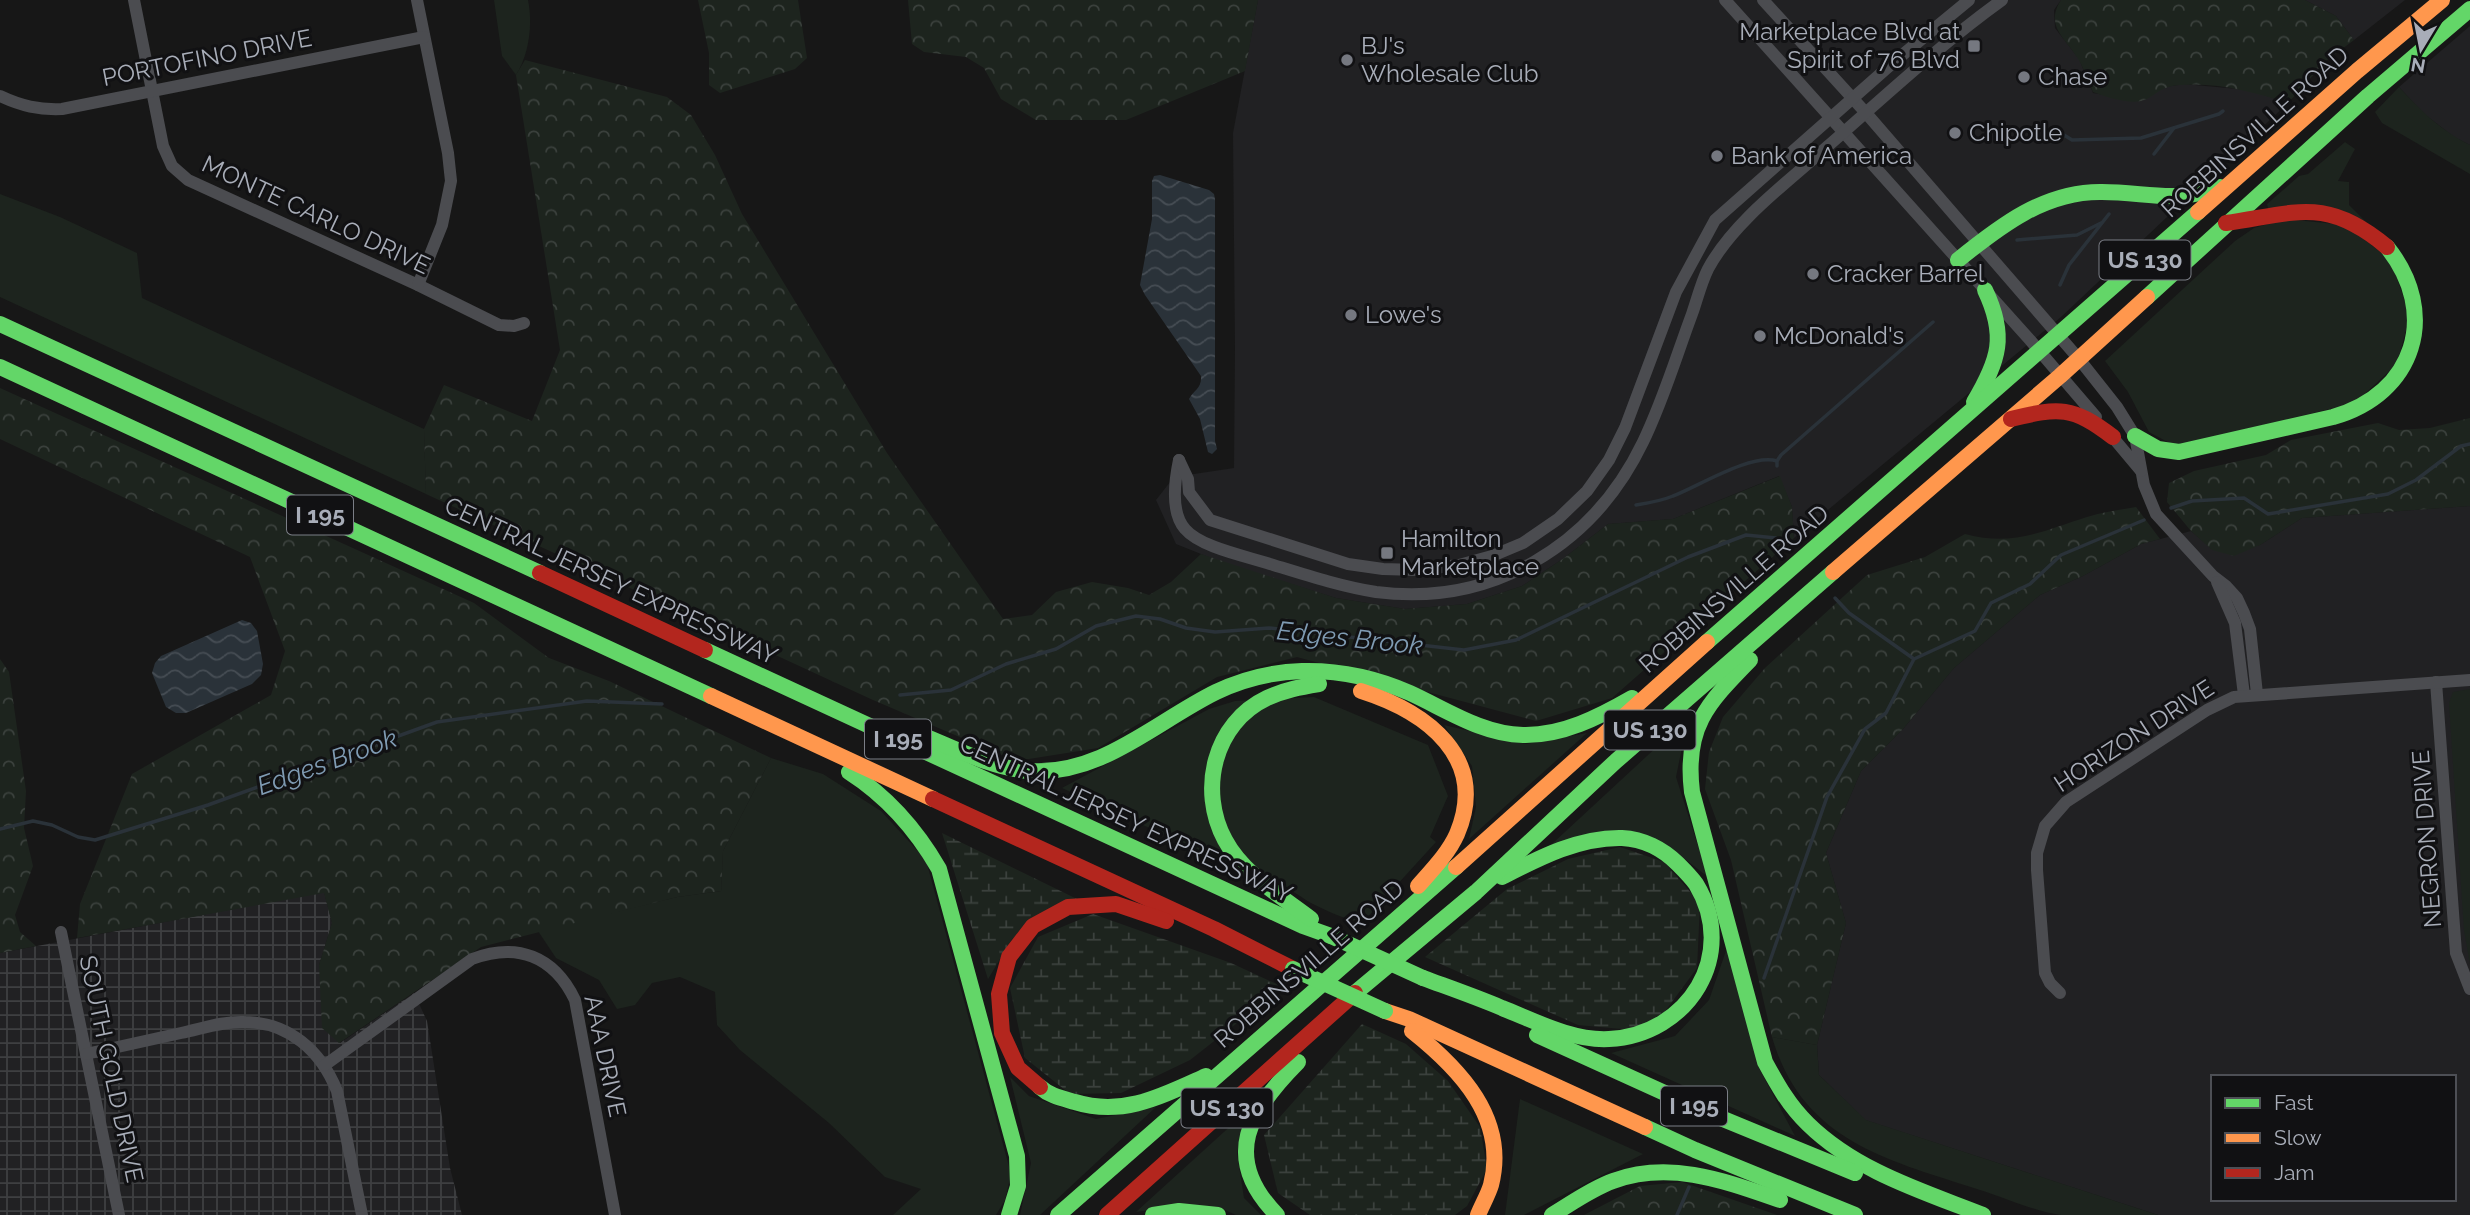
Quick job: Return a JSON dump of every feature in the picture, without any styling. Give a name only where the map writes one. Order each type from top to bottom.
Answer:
[{"type":"highway","name":"ROBBINSVILLE ROAD","points":[[1058,1215],[2357,71],[2442,0]]},
{"type":"highway","name":"ROBBINSVILLE ROAD","points":[[1107,1215],[1371,979],[1476,892],[1616,761],[2060,376],[2226,223],[2470,9]]},
{"type":"highway","points":[[1958,260],[2018,214],[2058,197],[2114,192],[2188,198],[2232,183]]},
{"type":"highway","points":[[2135,436],[2158,449],[2179,452],[2344,414],[2371,402],[2383,392],[2408,357],[2416,325],[2413,293],[2401,262],[2373,233],[2334,215],[2304,210],[2226,223]]},
{"type":"highway","points":[[1964,418],[1985,385],[1998,357],[2000,336],[1996,311],[1985,290]]},
{"type":"highway","name":"CENTRAL JERSEY EXPRESSWAY","points":[[0,324],[1303,926],[1423,978],[1504,1019],[1720,1118],[1863,1176],[1973,1215]]},
{"type":"highway","name":"I 195","points":[[0,368],[1214,929],[1293,969],[1695,1150],[1855,1215]]},
{"type":"highway","points":[[2009,420],[2065,410],[2088,418],[2113,437]]},
{"type":"highway","points":[[466,539],[683,630],[856,709],[992,763],[1031,771],[1064,769],[1092,763],[1109,756],[1206,696],[1230,685],[1277,673],[1325,671],[1373,679],[1480,727],[1521,735],[1566,729],[1603,713],[1668,678]]},
{"type":"highway","points":[[1831,575],[1712,700],[1703,713],[1690,744],[1692,792],[1765,1062],[1787,1101],[1814,1132],[1852,1160],[1983,1215]]},
{"type":"highway","points":[[655,670],[860,779],[898,809],[927,846],[939,869],[1017,1156],[1019,1184],[1009,1215]]},
{"type":"highway","points":[[1331,936],[1288,903],[1234,854],[1220,829],[1212,797],[1215,759],[1234,723],[1245,711],[1271,694],[1304,684],[1322,684],[1370,693],[1410,711],[1446,740],[1457,756],[1463,773],[1466,799],[1457,834],[1442,858],[1379,933]]},
{"type":"highway","points":[[1423,978],[1556,1029],[1606,1040],[1638,1036],[1666,1023],[1691,1001],[1707,972],[1713,941],[1712,925],[1702,892],[1680,864],[1661,850],[1639,841],[1608,839],[1566,848],[1532,862],[1476,892]]},
{"type":"highway","points":[[1221,1070],[1153,1097],[1113,1108],[1079,1105],[1052,1095],[1021,1070],[1007,1050],[1001,1034],[997,1000],[999,984],[1009,956],[1028,931],[1053,914],[1068,908],[1102,903],[1130,907],[1293,969]]},
{"type":"highway","points":[[1278,1215],[1261,1198],[1249,1170],[1246,1139],[1250,1126],[1265,1098],[1330,1029],[1348,1001]]},
{"type":"highway","points":[[1385,1011],[1450,1062],[1466,1081],[1489,1119],[1494,1136],[1496,1169],[1489,1194],[1478,1215]]},
{"type":"highway","points":[[1552,1215],[1614,1181],[1634,1174],[1675,1170],[1712,1176],[1823,1215]]},
{"type":"highway","points":[[1153,1215],[1179,1211],[1218,1215]]},
{"type":"street","name":"MONTE CARLO DRIVE","points":[[134,0],[163,146],[172,166],[188,180],[499,325],[514,326],[524,323]]},
{"type":"street","points":[[417,0],[449,153],[451,181],[442,225],[418,285]]},
{"type":"street","points":[[1725,0],[2040,352],[2141,471]]},
{"type":"street","points":[[1763,0],[1866,113],[2079,359],[2117,407],[2135,436],[2149,502],[2156,514],[2237,598],[2250,629],[2250,694]]},
{"type":"street","points":[[1969,0],[1715,219],[1676,292],[1625,429],[1609,460],[1587,491],[1558,519],[1523,543],[1492,556],[1459,565],[1417,570],[1348,564],[1210,520],[1189,492],[1188,480],[1179,460],[1174,481],[1178,515],[1185,530],[1219,548],[1342,586],[1404,594],[1468,589],[1528,566],[1556,550],[1604,503],[1628,472],[1659,404],[1709,269],[1743,221],[1866,113],[2002,0]]},
{"type":"street","name":"PORTOFINO DRIVE","points":[[0,96],[40,110],[62,109],[424,37]]},
{"type":"street","name":"HORIZON DRIVE","points":[[2060,993],[2050,984],[2045,972],[2037,870],[2040,841],[2045,826],[2054,813],[2077,794],[2220,702],[2250,694],[2470,680]]},
{"type":"street","name":"NEGRON DRIVE","points":[[2436,682],[2456,953],[2470,989]]},
{"type":"street","name":"SOUTH GOLD DRIVE","points":[[61,932],[120,1215]]},
{"type":"street","name":"AAA DRIVE","points":[[325,1065],[472,959],[485,954],[511,951],[538,959],[560,975],[575,1000],[615,1215]]},
{"type":"street","points":[[86,1054],[243,1021],[273,1026],[288,1032],[304,1043],[325,1065],[337,1091],[362,1215]]},
{"type":"shaded area","name":"Hamilton Marketplace","points":[[1258,0],[2061,0],[2054,10],[2055,28],[2079,59],[2093,93],[2140,101],[2165,87],[2184,84],[2249,90],[2288,103],[2061,317],[1794,538],[1792,507],[1779,476],[1673,519],[1608,524],[1522,586],[1467,604],[1405,609],[1336,598],[1221,562],[1176,544],[1156,500],[1174,477],[1234,468],[1233,133]]},
{"type":"shaded area","points":[[2305,0],[2405,0],[2354,40],[2336,16]]},
{"type":"shaded area","points":[[2470,26],[2470,145],[2454,137],[2423,113],[2399,87]]},
{"type":"shaded area","points":[[2470,506],[2470,1215],[2158,1215],[1865,1120],[1819,1075],[1817,1045],[1846,923],[1826,853],[1861,771],[1903,729],[1954,668],[2040,595],[2083,576],[2141,544],[2191,531],[2213,550],[2260,545],[2302,518]]},
{"type":"shaded area","points":[[324,892],[332,923],[319,965],[340,1043],[414,993],[427,1021],[450,1168],[462,1215],[0,1215],[0,953]]},
{"type":"green space","points":[[494,0],[528,0],[529,39],[516,75],[502,56]]},
{"type":"green space","points":[[698,0],[798,0],[807,58],[795,69],[720,93],[709,85],[709,53]]},
{"type":"green space","points":[[908,0],[1258,0],[1245,71],[1126,120],[1036,120],[1001,99],[984,68],[966,57],[924,52],[912,44]]},
{"type":"green space","points":[[2061,0],[2305,0],[2336,16],[2354,40],[2326,61],[2288,103],[2235,89],[2195,84],[2167,87],[2141,101],[2124,101],[2093,92],[2079,61],[2058,30],[2055,17]]},
{"type":"green space","points":[[525,60],[667,97],[691,115],[715,155],[742,214],[887,453],[1003,619],[1032,615],[1056,592],[1092,582],[1128,588],[1149,595],[1171,582],[1201,554],[1336,598],[1405,609],[1467,604],[1522,586],[1608,524],[1673,519],[1780,476],[1792,507],[1794,538],[1612,698],[1536,721],[1297,657],[1217,677],[1098,748],[1016,761],[873,700],[426,494],[424,429],[444,385],[532,421],[560,350],[516,75]]},
{"type":"green space","points":[[2399,87],[2432,119],[2470,145],[2470,174],[2382,123],[2375,112]]},
{"type":"green space","points":[[2345,142],[2355,149],[2338,181],[2349,182],[2349,205],[2366,222],[2268,208],[2267,204],[2299,176],[2308,174]]},
{"type":"green space","points":[[0,194],[60,217],[137,253],[142,298],[424,429],[426,494],[0,297]]},
{"type":"green space","points":[[2285,219],[2345,225],[2390,259],[2410,315],[2397,364],[2355,403],[2175,446],[2149,432],[2128,392],[2105,361],[2235,241],[2254,228]]},
{"type":"green space","points":[[0,388],[474,603],[549,658],[609,681],[771,758],[723,851],[721,891],[677,897],[481,947],[339,1043],[322,1028],[319,965],[332,923],[324,893],[77,938],[80,904],[132,774],[271,695],[285,651],[250,557],[0,439]]},
{"type":"green space","points":[[2470,418],[2470,506],[2302,518],[2260,545],[2234,556],[2212,550],[2191,531],[2167,502],[2169,483],[2194,471],[2266,455],[2291,440],[2378,423],[2399,430],[2430,428]]},
{"type":"green space","points":[[2136,507],[2160,539],[2141,544],[2083,576],[2040,595],[1954,668],[1903,729],[1861,771],[1826,853],[1846,923],[1817,1045],[1772,1037],[1731,860],[1705,789],[1709,752],[1723,717],[1765,668],[1867,575],[1925,557],[1965,534],[1998,539],[2027,536],[2093,515]]},
{"type":"green space","points":[[0,659],[9,672],[26,791],[24,828],[33,866],[15,915],[20,932],[36,946],[0,953]]},
{"type":"green space","points":[[2470,689],[2470,964],[2464,930],[2449,703],[2453,692]]},
{"type":"green space","points":[[1314,697],[1428,745],[1448,796],[1430,837],[1436,842],[1363,922],[1330,912],[1288,888],[1272,884],[1062,788],[1209,709],[1235,701]]},
{"type":"green space","points":[[1688,718],[1676,777],[1708,877],[1667,845],[1552,844]]},
{"type":"green space","points":[[1444,725],[1526,744],[1587,733],[1469,839],[1476,807],[1472,766]]},
{"type":"green space","points":[[771,758],[823,774],[881,811],[926,860],[1011,1174],[1005,1200],[996,1215],[893,1215],[921,1189],[885,1177],[829,1123],[740,1050],[717,1025],[715,992],[680,977],[652,983],[635,1005],[617,1009],[599,980],[556,958],[538,931],[677,897],[721,891],[723,851]]},
{"type":"green space","points":[[942,833],[1077,899],[1012,939],[988,979]]},
{"type":"green space","points":[[1620,847],[1664,862],[1700,903],[1697,968],[1663,1014],[1633,1030],[1578,1025],[1425,957],[1507,889],[1568,859]]},
{"type":"green space","points":[[1093,914],[1231,963],[1283,987],[1190,1060],[1121,1093],[1070,1094],[1025,1058],[1010,988],[1038,937]]},
{"type":"green space","points":[[1728,945],[1759,1068],[1795,1136],[1611,1053],[1675,1036],[1709,1000]]},
{"type":"green space","points":[[1362,1024],[1406,1044],[1448,1081],[1480,1127],[1487,1169],[1467,1206],[1455,1215],[1310,1215],[1278,1193],[1264,1135]]},
{"type":"green space","points":[[1772,1037],[1817,1045],[1819,1075],[1866,1120],[2158,1215],[2052,1214],[1881,1156],[1826,1123],[1804,1101],[1786,1072]]},
{"type":"green space","points":[[1010,1077],[1029,1096],[1096,1119],[1156,1107],[1040,1215],[1020,1215],[1031,1163]]},
{"type":"green space","points":[[1520,1099],[1643,1154],[1524,1215],[1505,1215]]},
{"type":"green space","points":[[1247,1111],[1237,1153],[1244,1198],[1261,1215],[1236,1215],[1220,1208],[1176,1207],[1136,1212]]},
{"type":"green space","points":[[1682,1182],[1777,1215],[1584,1215],[1640,1186]]},
{"type":"water","points":[[1160,175],[1209,190],[1215,199],[1217,449],[1212,454],[1208,452],[1200,419],[1189,399],[1199,386],[1201,376],[1140,285],[1152,219],[1152,181],[1154,176]]},
{"type":"water","points":[[242,620],[251,623],[257,631],[263,664],[261,675],[252,684],[186,713],[176,713],[166,707],[152,673],[161,656]]},
{"type":"waterway","points":[[2064,135],[2072,140],[2141,138],[2223,111]]},
{"type":"waterway","points":[[2154,154],[2174,128]]},
{"type":"waterway","points":[[2060,285],[2069,265],[2109,214]]},
{"type":"waterway","points":[[2017,240],[2077,235],[2101,223]]},
{"type":"waterway","points":[[1777,466],[1781,455],[1933,322]]},
{"type":"waterway","name":"Edges Brook","points":[[2171,508],[2192,501],[2244,498],[2268,514],[2388,494],[2416,480],[2461,446],[2470,444]]},
{"type":"waterway","points":[[1636,505],[1668,498],[1740,466],[1766,460],[1777,461]]},
{"type":"waterway","name":"Edges Brook","points":[[1914,659],[1975,631],[1991,603],[2030,584],[2061,555],[2144,520]]},
{"type":"waterway","name":"Edges Brook","points":[[900,695],[951,690],[1006,664],[1056,649],[1096,626],[1136,616],[1215,632],[1269,628],[1464,650],[1516,640],[1688,557],[1746,535],[1776,538],[1789,549]]},
{"type":"waterway","name":"Edges Brook","points":[[1835,598],[1849,613],[1914,659]]},
{"type":"waterway","points":[[1764,978],[1827,797],[1865,729],[1886,713],[1914,659]]},
{"type":"waterway","name":"Edges Brook","points":[[0,829],[33,821],[52,825],[78,837],[95,840],[208,805],[437,722],[587,701],[662,704]]},
{"type":"waterway","points":[[1677,1215],[1689,1187]]},
{"type":"traffic: fast","points":[[2147,297],[2368,96],[2470,9]]},
{"type":"traffic: fast","points":[[1958,260],[2007,223],[2061,197],[2102,192],[2175,196],[2220,187]]},
{"type":"traffic: fast","points":[[1707,642],[2198,212]]},
{"type":"traffic: fast","points":[[2135,436],[2158,449],[2179,452],[2333,417],[2361,406],[2383,390],[2400,371],[2411,348],[2415,324],[2412,298],[2403,272],[2387,247]]},
{"type":"traffic: fast","points":[[1974,402],[1989,373],[1997,348],[1996,321],[1985,290]]},
{"type":"traffic: fast","points":[[0,324],[540,573]]},
{"type":"traffic: fast","points":[[0,367],[711,696]]},
{"type":"traffic: fast","points":[[1355,993],[1476,892],[1616,761],[1833,572]]},
{"type":"traffic: fast","points":[[705,650],[1303,926],[1331,936]]},
{"type":"traffic: fast","points":[[1750,660],[1722,690],[1702,718],[1695,733],[1690,769],[1692,792],[1765,1062],[1801,1117],[1847,1155],[1913,1188],[1983,1215]]},
{"type":"traffic: fast","points":[[919,734],[1001,766],[1029,771],[1055,770],[1080,765],[1127,745],[1226,687],[1258,677],[1302,671],[1330,672],[1371,679],[1410,693],[1479,726],[1508,734],[1538,734],[1566,729],[1632,698]]},
{"type":"traffic: fast","points":[[1311,919],[1252,874],[1233,852],[1217,821],[1212,780],[1223,741],[1234,724],[1249,709],[1280,693],[1319,684]]},
{"type":"traffic: fast","points":[[849,772],[889,803],[921,840],[939,869],[1017,1156],[1018,1186],[1009,1215]]},
{"type":"traffic: fast","points":[[1423,978],[1554,1029],[1595,1039],[1637,1034],[1662,1023],[1683,1007],[1698,987],[1708,963],[1712,938],[1708,911],[1694,881],[1659,849],[1622,838],[1590,841],[1545,856],[1502,877]]},
{"type":"traffic: fast","points":[[1058,1215],[1456,867]]},
{"type":"traffic: fast","points":[[1331,936],[1423,978]]},
{"type":"traffic: fast","points":[[1293,969],[1385,1011]]},
{"type":"traffic: fast","points":[[1537,1035],[1711,1114],[1855,1173]]},
{"type":"traffic: fast","points":[[1277,1215],[1260,1194],[1249,1173],[1246,1154],[1248,1135],[1266,1098],[1298,1062]]},
{"type":"traffic: fast","points":[[1040,1087],[1052,1095],[1093,1106],[1126,1106],[1158,1097],[1206,1076]]},
{"type":"traffic: fast","points":[[1645,1127],[1855,1215]]},
{"type":"traffic: fast","points":[[1552,1215],[1605,1184],[1655,1172],[1718,1180],[1780,1200]]},
{"type":"traffic: fast","points":[[1153,1215],[1179,1211],[1218,1215]]},
{"type":"traffic: slow","points":[[2198,212],[2357,71],[2442,0]]},
{"type":"traffic: slow","points":[[1833,572],[2060,376],[2147,297]]},
{"type":"traffic: slow","points":[[1456,867],[1707,642]]},
{"type":"traffic: slow","points":[[1361,691],[1385,700],[1429,725],[1446,742],[1458,761],[1465,783],[1465,807],[1457,834],[1444,855],[1418,886]]},
{"type":"traffic: slow","points":[[711,696],[933,799]]},
{"type":"traffic: slow","points":[[1385,1011],[1409,1019],[1645,1127]]},
{"type":"traffic: slow","points":[[1412,1031],[1463,1079],[1486,1117],[1493,1138],[1494,1161],[1491,1185],[1478,1215]]},
{"type":"traffic: jam","points":[[2226,223],[2292,213],[2328,214],[2346,220],[2387,247]]},
{"type":"traffic: jam","points":[[2011,419],[2042,412],[2065,412],[2087,419],[2113,437]]},
{"type":"traffic: jam","points":[[540,573],[705,650]]},
{"type":"traffic: jam","points":[[933,799],[1214,929],[1293,969]]},
{"type":"traffic: jam","points":[[1040,1087],[1018,1068],[1002,1033],[999,994],[1009,957],[1033,926],[1068,907],[1116,904],[1166,921]]},
{"type":"traffic: jam","points":[[1107,1215],[1355,993]]},
{"type":"place","name":"Marketplace Blvd at Spirit of 76 Blvd","points":[[1974,46]]},
{"type":"place","name":"BJ's Wholesale Club","points":[[1347,60]]},
{"type":"place","name":"Chase","points":[[2024,77]]},
{"type":"place","name":"Chipotle","points":[[1955,133]]},
{"type":"place","name":"Bank of America","points":[[1717,156]]},
{"type":"place","name":"Cracker Barrel","points":[[1813,274]]},
{"type":"place","name":"Lowe's","points":[[1351,315]]},
{"type":"place","name":"McDonald's","points":[[1760,336]]},
{"type":"place","name":"Hamilton Marketplace","points":[[1387,553]]}]
